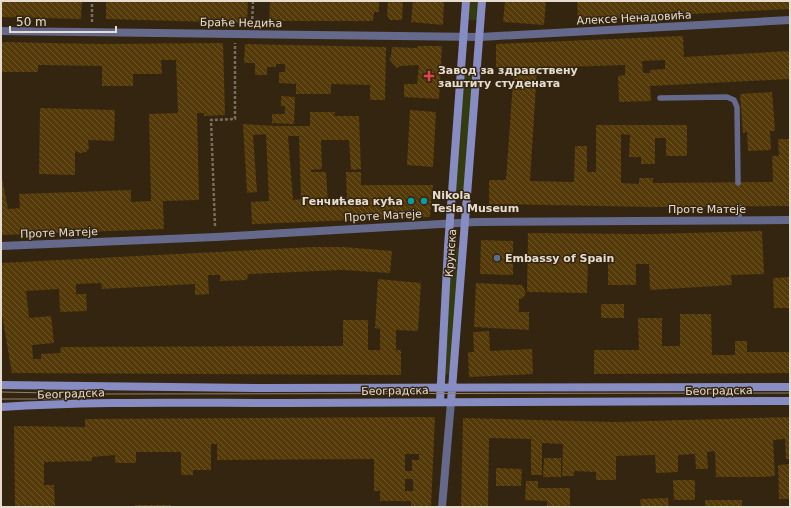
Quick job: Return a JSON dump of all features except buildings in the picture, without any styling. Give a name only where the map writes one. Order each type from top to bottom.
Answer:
[{"type":"main road","name":"Крунска","points":[[440,402],[449,224],[466,1]]},
{"type":"main road","name":"Крунска","points":[[451,402],[482,1]]},
{"type":"main road","name":"Београдска","points":[[1,385],[452,388],[790,387]]},
{"type":"main road","name":"Београдска","points":[[1,407],[118,403],[451,402],[548,404],[790,401]]},
{"type":"street","name":"Алексе Ненадовића","points":[[480,37],[790,20]]},
{"type":"street","name":"Браће Недића","points":[[1,31],[480,37]]},
{"type":"street","name":"Проте Матеје","points":[[1,246],[216,237],[465,222],[790,220]]},
{"type":"street","name":"Крунска","points":[[442,507],[451,402]]},
{"type":"lane","points":[[660,98],[727,97],[734,100],[736,107],[738,183]]},
{"type":"lane","points":[[738,207],[739,220]]},
{"type":"path","points":[[91,28],[92,1]]},
{"type":"path","points":[[252,30],[253,1]]},
{"type":"path","points":[[216,237],[211,120],[235,119],[235,34]]},
{"type":"green space","points":[[466,1],[482,1],[481,20],[465,20]]},
{"type":"green space","points":[[461,74],[477,75],[467,200],[451,199]]},
{"type":"green space","points":[[448,247],[463,248],[454,375],[441,374]]},
{"type":"tram line","points":[[1,392],[97,394],[790,393]]},
{"type":"tram line","points":[[1,399],[67,399]]},
{"type":"place","name":"Завод за здравствену заштиту студената","points":[[429,76]]},
{"type":"place","name":"Генчићева кућа","points":[[411,201]]},
{"type":"place","name":"Nikola Tesla Museum","points":[[424,201]]},
{"type":"place","name":"Embassy of Spain","points":[[497,258]]}]
